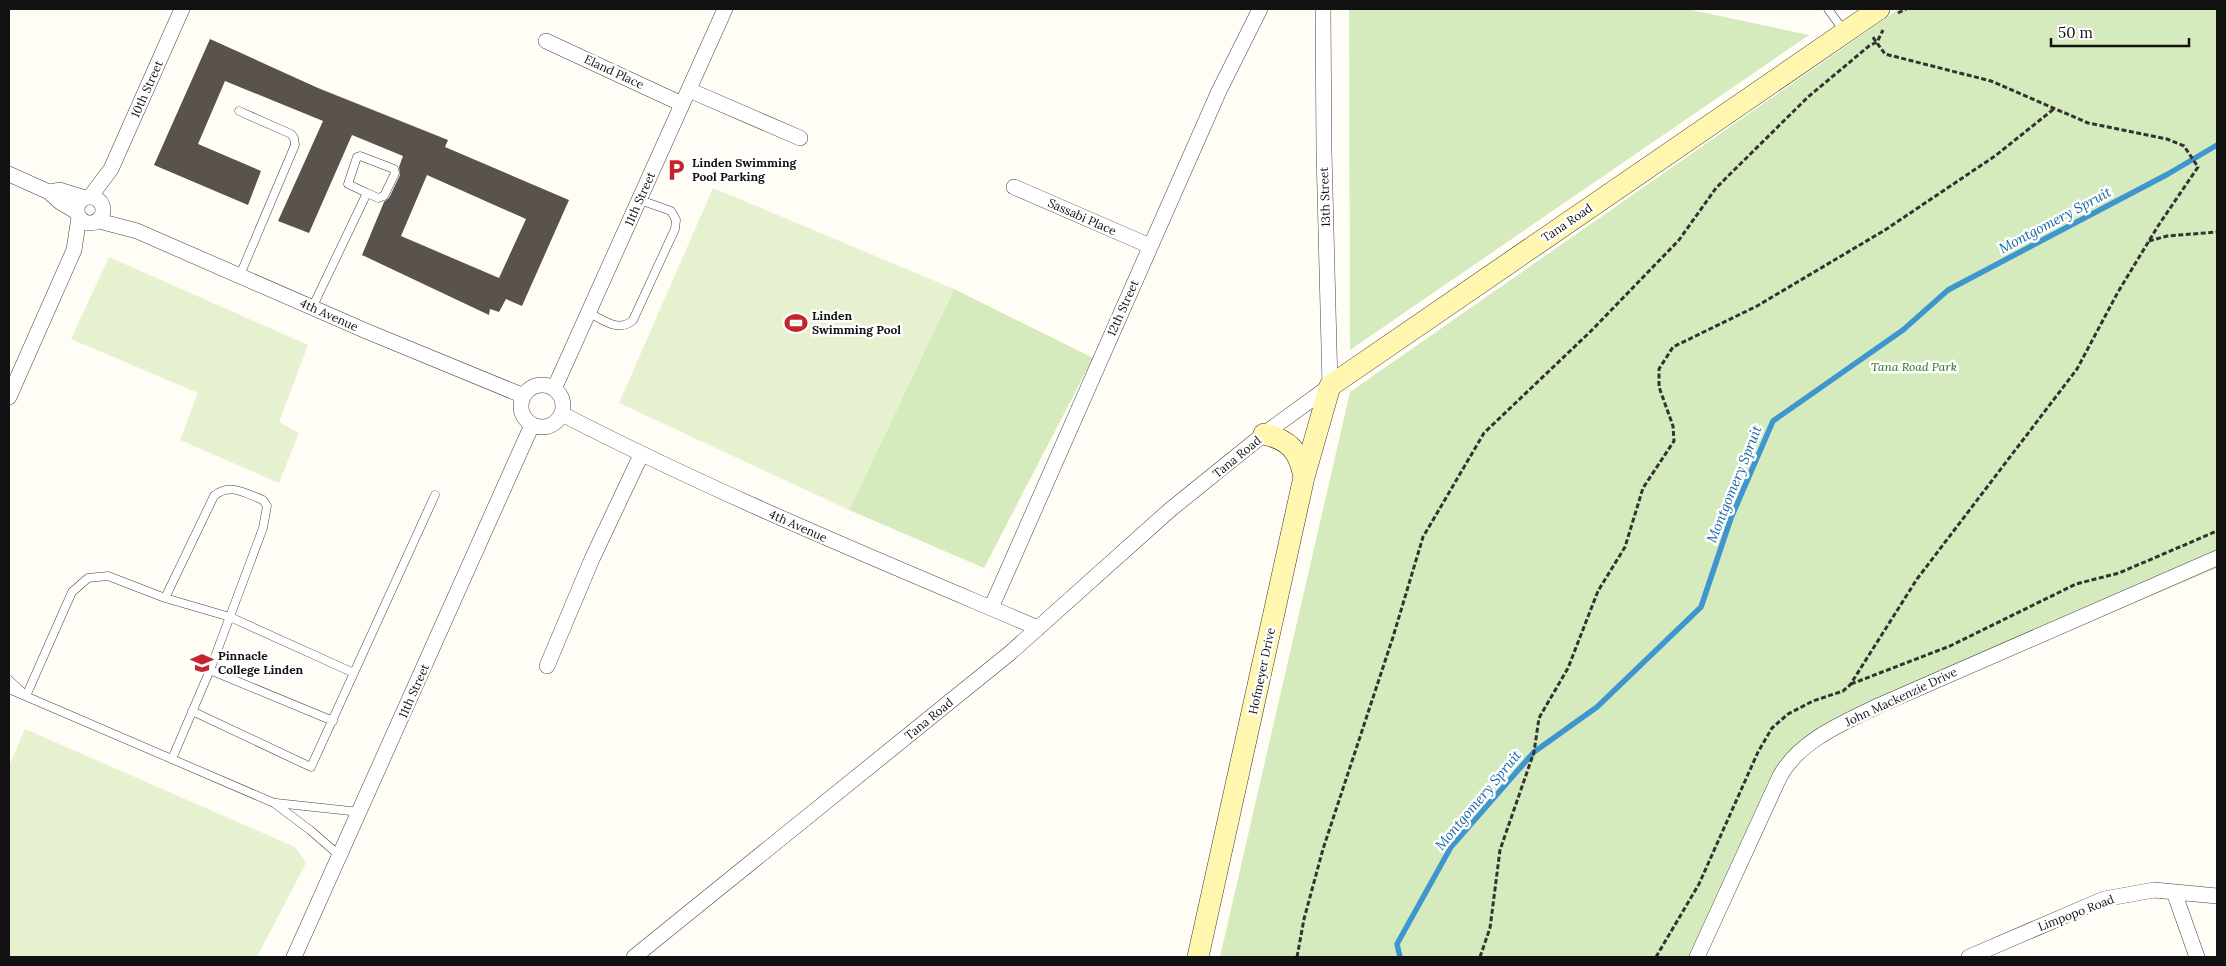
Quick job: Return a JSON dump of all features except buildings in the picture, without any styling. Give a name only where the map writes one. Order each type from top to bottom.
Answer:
[{"type":"main road","name":"Tana Road","points":[[1330,386],[1853,27],[1885,17]]},
{"type":"main road","name":"Hofmeyer Drive","points":[[1198,957],[1304,477],[1330,386]]},
{"type":"main road","points":[[1264,434],[1277,437],[1291,447],[1301,463],[1304,477]]},
{"type":"street","name":"10th Street","points":[[87,197],[111,169],[182,9]]},
{"type":"street","name":"11th Street","points":[[554,389],[725,9]]},
{"type":"street","name":"12th Street","points":[[990,608],[1219,91],[1260,9]]},
{"type":"street","name":"13th Street","points":[[1324,9],[1324,152],[1330,386]]},
{"type":"street","name":"Eland Place","points":[[546,41],[682,104]]},
{"type":"street","points":[[689,90],[800,138]]},
{"type":"street","name":"10th Street","points":[[74,250],[82,242],[100,215],[109,186],[111,169]]},
{"type":"street","points":[[9,174],[49,192],[88,223],[100,215],[96,198],[59,190],[49,192]]},
{"type":"street","name":"Sassabi Place","points":[[1014,187],[1150,246]]},
{"type":"street","points":[[78,214],[78,206],[87,197]]},
{"type":"street","name":"10th Street","points":[[9,398],[74,250],[78,214]]},
{"type":"street","name":"4th Avenue","points":[[100,215],[126,222],[136,231],[312,308],[524,396]]},
{"type":"street","points":[[541,385],[554,389],[562,400],[562,414],[553,425],[539,427],[532,425],[527,421],[521,409],[524,396],[529,390],[541,385]]},
{"type":"street","name":"Tana Road","points":[[634,957],[1010,653],[1171,510],[1264,434],[1330,386]]},
{"type":"street","name":"4th Avenue","points":[[562,414],[641,455],[854,551],[1038,628]]},
{"type":"street","name":"11th Street","points":[[294,957],[532,425]]},
{"type":"street","points":[[547,666],[592,559],[641,455]]},
{"type":"street","name":"John Mackenzie Drive","points":[[1697,957],[1783,769],[1806,747],[1832,729],[1880,705],[2217,558]]},
{"type":"street","name":"Limpopo Road","points":[[1969,957],[2104,899],[2154,890],[2217,896]]},
{"type":"street","points":[[2174,892],[2197,957]]},
{"type":"lane","points":[[1828,9],[1853,27]]},
{"type":"lane","points":[[239,111],[291,134],[295,145],[240,275]]},
{"type":"lane","points":[[360,156],[394,169],[395,173],[384,196],[378,198],[367,194],[348,184],[360,156]]},
{"type":"lane","points":[[312,308],[367,194]]},
{"type":"lane","points":[[589,313],[621,327],[627,326],[633,320],[675,229],[676,220],[672,211],[640,200]]},
{"type":"lane","points":[[165,598],[214,496],[221,490],[232,488],[263,500],[266,506],[263,528],[210,670],[172,759]]},
{"type":"lane","points":[[192,711],[312,767],[435,496]]},
{"type":"lane","points":[[26,696],[72,592],[88,578],[108,576],[165,598],[230,617],[354,673]]},
{"type":"lane","points":[[210,670],[332,721]]},
{"type":"lane","points":[[9,680],[26,696]]},
{"type":"lane","points":[[9,688],[274,803],[340,856]]},
{"type":"lane","points":[[274,803],[360,812]]},
{"type":"path","points":[[1297,957],[1304,919],[1323,849],[1393,637],[1423,537],[1484,432],[1591,331],[1679,240],[1716,188],[1730,174],[1808,97],[1869,46],[1877,42],[1885,17],[1906,9]]},
{"type":"path","points":[[1850,685],[1917,579],[2078,370],[2118,292],[2148,241],[2198,167],[2184,146],[2166,140],[2088,123],[1991,81],[1886,54],[1877,42],[1853,27]]},
{"type":"path","points":[[1480,957],[1490,928],[1500,850],[1534,752],[1539,718],[1568,668],[1598,591],[1625,547],[1643,488],[1674,441],[1673,426],[1659,387],[1659,368],[1673,347],[1757,306],[1885,230],[1995,156],[2055,108]]},
{"type":"path","points":[[2148,241],[2167,236],[2217,232]]},
{"type":"path","points":[[1656,957],[1698,884],[1758,752],[1772,728],[1788,714],[1813,701],[1843,690],[1850,685],[1950,646],[2076,584],[2119,572],[2217,531]]},
{"type":"green space","points":[[1349,9],[1687,9],[1809,35],[1350,350]]},
{"type":"green space","name":"Tana Road Park","points":[[1899,9],[2217,9],[2217,568],[1839,728],[1784,773],[1705,957],[1220,957],[1350,392]]},
{"type":"green space","name":"Linden Swimming Pool","points":[[713,188],[954,289],[849,510],[619,403]]},
{"type":"green space","points":[[109,257],[308,345],[279,422],[299,433],[279,483],[180,440],[198,393],[71,339]]},
{"type":"green space","points":[[954,289],[1093,358],[984,568],[849,510]]},
{"type":"green space","points":[[25,729],[295,847],[306,863],[257,957],[9,957],[9,766]]},
{"type":"waterway","name":"Montgomery Spruit","points":[[1400,957],[1397,944],[1451,847],[1534,752],[1597,707],[1701,607],[1731,518],[1773,421],[1903,330],[1948,290],[2168,174],[2217,145]]},
{"type":"place","name":"Linden Swimming Pool Parking","points":[[676,170]]},
{"type":"place","name":"Linden Swimming Pool","points":[[796,323]]},
{"type":"place","name":"Pinnacle College Linden","points":[[202,663]]}]
